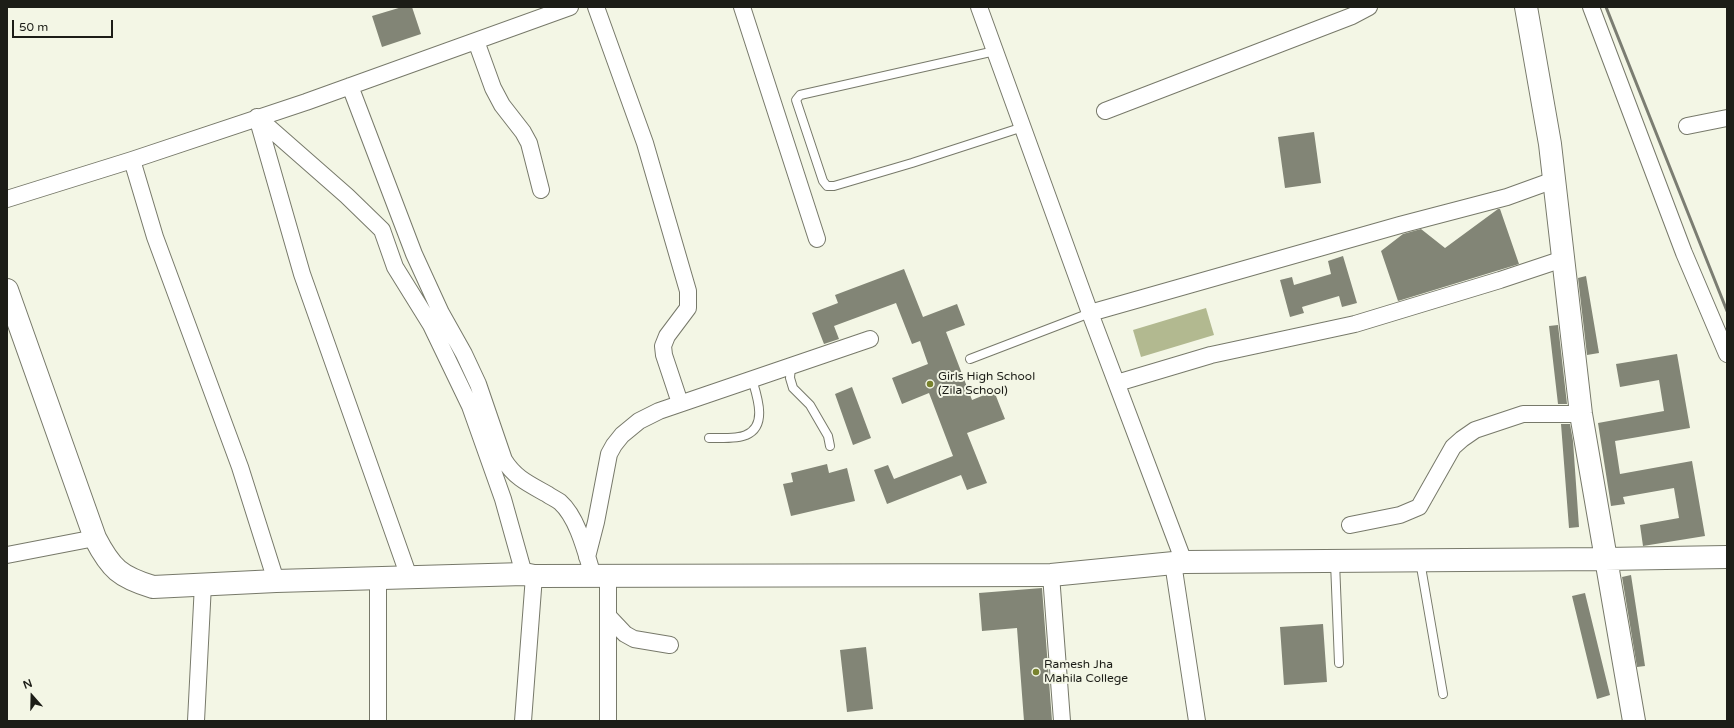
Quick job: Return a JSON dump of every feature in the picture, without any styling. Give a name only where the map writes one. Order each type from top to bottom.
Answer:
[{"type":"street","points":[[7,199],[132,160],[350,86],[570,7]]},
{"type":"street","points":[[596,7],[645,143],[688,291],[688,308],[666,336],[664,346],[664,355],[680,403]]},
{"type":"street","points":[[742,7],[817,239]]},
{"type":"street","points":[[979,7],[1090,314],[1117,383],[1178,562],[1197,721]]},
{"type":"street","points":[[1106,111],[1352,16],[1369,7]]},
{"type":"street","points":[[1526,7],[1550,144],[1581,414],[1634,721]]},
{"type":"street","points":[[1591,7],[1684,253],[1727,354]]},
{"type":"street","points":[[476,41],[493,88],[502,105],[523,132],[529,143],[541,190]]},
{"type":"street","points":[[350,86],[414,254],[441,313],[464,354],[478,384],[504,460],[510,471],[525,482],[560,502],[568,511],[596,569],[608,616],[608,721]]},
{"type":"street","points":[[257,117],[347,196],[382,230],[395,267],[431,325],[470,406],[529,575],[523,721]]},
{"type":"street","points":[[257,117],[302,274],[409,577]]},
{"type":"street","points":[[1687,126],[1727,118]]},
{"type":"street","points":[[132,160],[155,237],[240,467],[276,581]]},
{"type":"street","points":[[1090,314],[1400,225],[1507,197],[1554,180]]},
{"type":"street","points":[[1117,383],[1211,355],[1355,324],[1500,280],[1563,259]]},
{"type":"street","points":[[8,300],[95,538],[105,558],[117,571],[136,582],[153,587],[276,581],[529,575],[596,569],[1051,575],[1178,562],[1727,557]]},
{"type":"street","points":[[596,569],[596,522],[605,470],[609,454],[622,435],[639,421],[680,403],[870,339]]},
{"type":"street","points":[[1350,525],[1400,515],[1419,507],[1453,447],[1475,430],[1523,414],[1581,414]]},
{"type":"street","points":[[7,555],[95,538]]},
{"type":"street","points":[[1051,575],[1062,721]]},
{"type":"street","points":[[378,578],[378,721]]},
{"type":"street","points":[[196,721],[203,584]]},
{"type":"street","points":[[608,616],[625,634],[634,639],[670,645]]},
{"type":"lane","points":[[995,51],[800,95],[796,100],[823,181],[827,186],[834,186],[912,163],[1023,127]]},
{"type":"lane","points":[[970,359],[1090,314]]},
{"type":"lane","points":[[791,366],[790,378],[793,388],[810,405],[828,436],[830,446]]},
{"type":"lane","points":[[709,438],[746,436],[755,430],[759,417],[759,403],[752,379]]},
{"type":"lane","points":[[1419,560],[1443,694]]},
{"type":"lane","points":[[1335,561],[1339,663]]},
{"type":"shaded area","points":[[1206,308],[1214,335],[1141,357],[1133,330]]},
{"type":"building","points":[[402,7],[412,7],[421,34],[382,47],[372,16]]},
{"type":"building","points":[[1314,132],[1321,183],[1285,188],[1278,137]]},
{"type":"building","points":[[1500,209],[1519,264],[1398,301],[1381,251],[1403,234],[1421,229],[1445,248]]},
{"type":"building","points":[[1343,256],[1357,303],[1342,307],[1339,296],[1302,307],[1304,313],[1290,317],[1280,280],[1292,277],[1294,285],[1331,274],[1328,261]]},
{"type":"building","name":"Girls High School (Zila School)","points":[[904,269],[923,317],[957,304],[965,325],[946,332],[972,400],[994,391],[1005,419],[967,433],[987,483],[967,490],[961,475],[887,504],[874,470],[888,465],[894,479],[953,456],[929,393],[902,404],[892,378],[928,364],[920,341],[912,344],[896,303],[834,326],[839,339],[824,344],[812,313],[838,303],[835,295]]},
{"type":"building","points":[[1586,276],[1599,353],[1587,355],[1578,278]]},
{"type":"building","points":[[1558,325],[1567,404],[1558,404],[1549,326]]},
{"type":"building","points":[[1677,354],[1690,428],[1615,441],[1620,474],[1692,461],[1705,536],[1643,546],[1640,525],[1679,518],[1674,488],[1623,497],[1625,504],[1611,506],[1598,423],[1664,411],[1659,380],[1620,387],[1616,364]]},
{"type":"building","points":[[852,387],[871,438],[853,445],[835,394]]},
{"type":"building","points":[[1561,424],[1570,424],[1573,441],[1579,527],[1569,528]]},
{"type":"building","points":[[827,464],[829,473],[847,468],[855,501],[791,516],[783,484],[793,482],[791,473]]},
{"type":"building","points":[[1631,575],[1645,666],[1637,667],[1622,577]]},
{"type":"building","name":"Ramesh Jha Mahila College","points":[[1042,588],[1052,721],[1024,721],[1017,628],[982,631],[979,593]]},
{"type":"building","points":[[1585,593],[1610,695],[1597,699],[1572,596]]},
{"type":"building","points":[[1323,624],[1327,682],[1284,685],[1280,627]]},
{"type":"building","points":[[866,647],[873,709],[847,712],[840,650]]},
{"type":"railway","points":[[1606,7],[1727,311]]},
{"type":"place","name":"Girls High School (Zila School)","points":[[930,384]]},
{"type":"place","name":"Ramesh Jha Mahila College","points":[[1036,672]]}]
